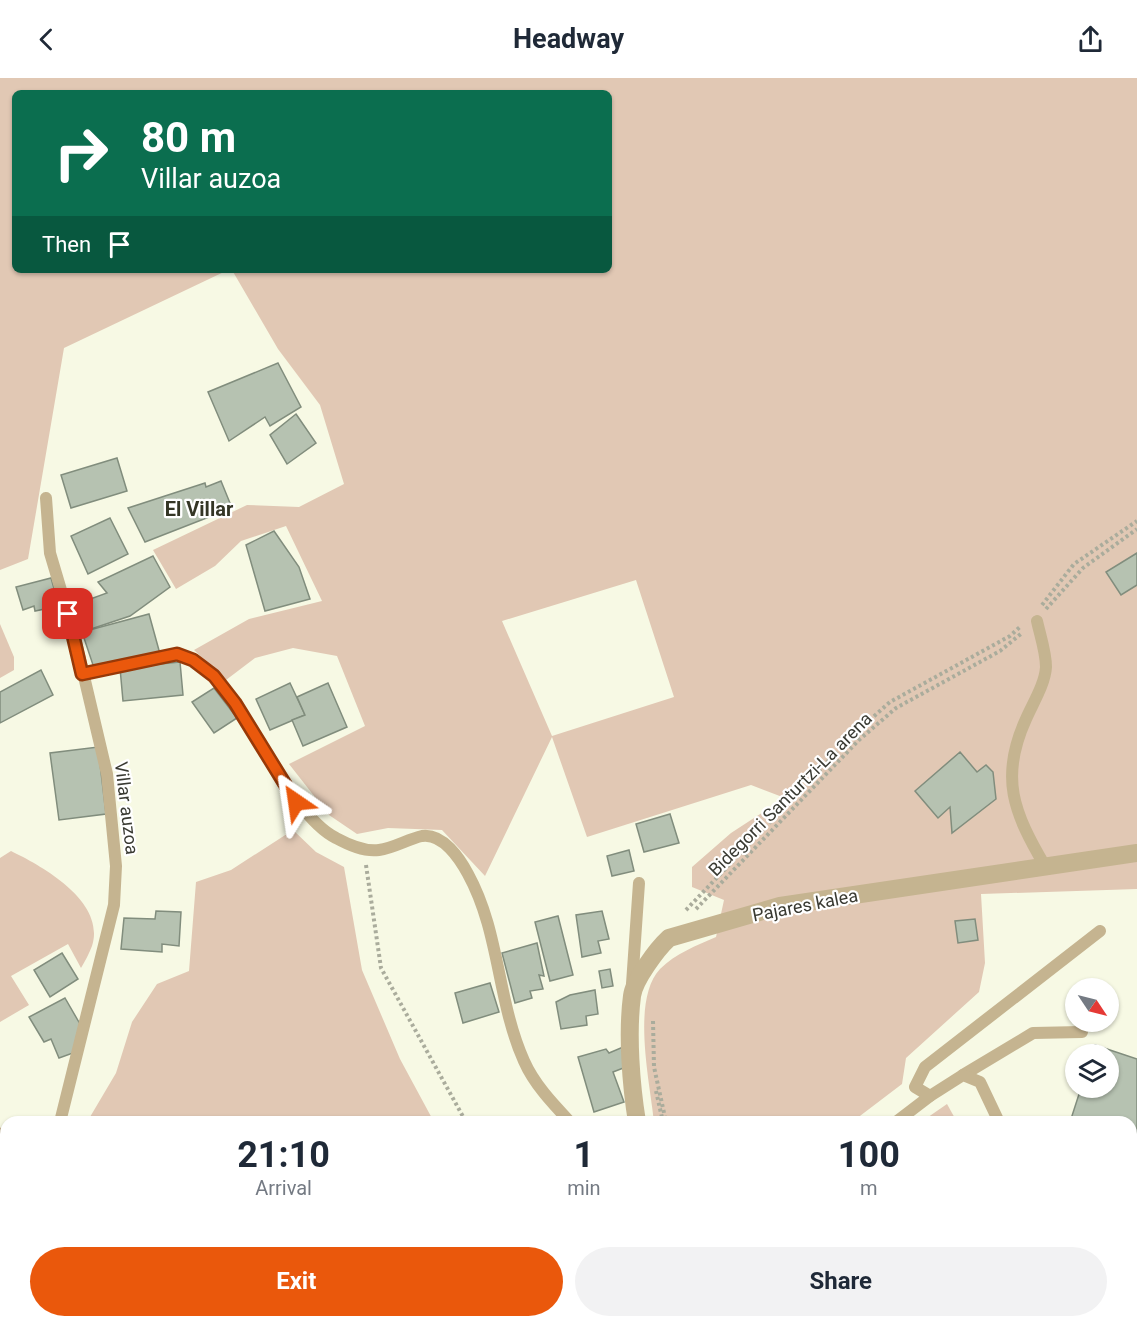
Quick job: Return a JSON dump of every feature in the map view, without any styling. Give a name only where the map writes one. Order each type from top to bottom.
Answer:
[{"type":"street","name":"Pajares kalea","points":[[666,941],[780,906],[1137,853]]},
{"type":"street","points":[[636,1116],[631,1085],[632,994],[656,950],[666,941]]},
{"type":"lane","name":"Villar auzoa","points":[[46,498],[50,553],[74,634],[107,774],[116,866],[114,905],[61,1116]]},
{"type":"lane","points":[[1037,621],[1046,666],[1044,678],[1013,746],[1013,798],[1023,828],[1045,866]]},
{"type":"lane","points":[[82,674],[177,654],[193,660],[214,676],[235,703],[296,802],[333,837],[363,850],[380,850],[423,836],[435,837],[448,847],[468,874],[485,911],[508,1008],[524,1061],[550,1101],[564,1116]]},
{"type":"lane","points":[[632,994],[639,883]]},
{"type":"lane","points":[[930,1096],[915,1087],[925,1067],[1100,931]]},
{"type":"lane","points":[[904,1116],[930,1096],[1034,1033],[1082,1032]]},
{"type":"lane","points":[[963,1075],[980,1082],[996,1116]]},
{"type":"path","points":[[1041,607],[1074,564],[1137,521]]},
{"type":"path","name":"Bidegorri Santurtzi-La arena","points":[[666,941],[874,727],[896,708],[1000,651],[1037,621],[1083,568],[1137,529]]},
{"type":"path","points":[[666,941],[680,916],[853,735],[890,702],[1010,636],[1022,626]]},
{"type":"path","points":[[363,850],[381,968],[463,1116]]},
{"type":"path","points":[[653,1010],[654,1067],[663,1116]]},
{"type":"path","points":[[649,1014],[651,1058],[663,1116]]},
{"type":"shaded area","points":[[0,78],[1137,78],[1137,889],[981,894],[985,963],[979,992],[906,1058],[902,1084],[860,1116],[653,1116],[646,1064],[644,1020],[651,983],[660,969],[673,959],[686,950],[716,937],[724,900],[692,887],[692,867],[731,833],[785,798],[751,785],[587,837],[552,737],[485,876],[442,830],[388,828],[357,834],[329,815],[289,764],[365,726],[337,656],[293,648],[255,658],[226,680],[194,650],[249,619],[322,601],[286,526],[241,541],[215,566],[176,589],[153,550],[247,505],[299,507],[344,484],[320,405],[278,349],[234,273],[612,273],[612,90],[12,90],[12,273],[222,273],[64,348],[28,559],[0,570]],"holes":[[[636,580],[674,697],[552,736],[502,621]]]},
{"type":"shaded area","points":[[0,624],[14,657],[14,670],[0,678]]},
{"type":"shaded area","points":[[293,830],[316,852],[344,867],[362,970],[400,1059],[431,1116],[91,1116],[116,1073],[132,1022],[157,984],[189,971],[196,882],[231,870]]},
{"type":"shaded area","points":[[11,851],[40,866],[69,888],[90,915],[94,930],[92,946],[81,968],[68,944],[11,976],[29,1005],[0,1022],[0,858]]},
{"type":"shaded area","points":[[947,1104],[954,1116],[930,1116]]},
{"type":"building","points":[[278,363],[301,407],[270,426],[265,417],[229,441],[208,392]]},
{"type":"building","points":[[296,414],[316,443],[287,464],[270,435]]},
{"type":"building","points":[[117,458],[127,491],[71,508],[61,475]]},
{"type":"building","points":[[221,481],[232,508],[145,542],[128,508],[205,483],[206,487]]},
{"type":"building","points":[[110,518],[128,554],[88,574],[71,536]]},
{"type":"building","points":[[274,531],[299,567],[310,599],[265,611],[246,545]]},
{"type":"building","points":[[1137,553],[1137,585],[1121,595],[1106,572]]},
{"type":"building","points":[[153,556],[170,587],[130,616],[82,632],[74,605],[107,593],[98,582]]},
{"type":"building","points":[[51,578],[59,606],[35,611],[34,606],[23,610],[16,587]]},
{"type":"building","points":[[149,614],[160,654],[94,668],[82,632]]},
{"type":"building","points":[[180,662],[183,695],[123,701],[120,668]]},
{"type":"building","points":[[41,670],[53,695],[0,723],[0,692]]},
{"type":"building","points":[[290,683],[305,715],[270,730],[256,699]]},
{"type":"building","points":[[328,683],[347,727],[303,746],[292,720],[305,715],[297,697]]},
{"type":"building","points":[[214,688],[237,718],[214,733],[192,702]]},
{"type":"building","points":[[98,747],[106,814],[59,820],[50,753]]},
{"type":"building","points":[[960,752],[977,772],[986,765],[993,772],[996,799],[952,833],[950,807],[938,818],[915,791]]},
{"type":"building","points":[[670,814],[679,843],[644,852],[636,824]]},
{"type":"building","points":[[629,850],[634,871],[612,876],[607,856]]},
{"type":"building","points":[[156,911],[181,912],[179,946],[162,944],[162,952],[121,949],[124,918],[155,919]]},
{"type":"building","points":[[602,911],[609,939],[598,941],[601,953],[582,957],[576,915]]},
{"type":"building","points":[[558,916],[573,975],[550,981],[535,922]]},
{"type":"building","points":[[975,919],[978,940],[958,943],[955,921]]},
{"type":"building","points":[[537,943],[544,976],[539,975],[543,989],[530,991],[532,998],[515,1003],[502,953]]},
{"type":"building","points":[[62,953],[78,979],[50,997],[34,970]]},
{"type":"building","points":[[610,969],[613,986],[602,988],[599,971]]},
{"type":"building","points":[[490,983],[499,1012],[463,1023],[455,993]]},
{"type":"building","points":[[595,990],[598,1014],[586,1016],[587,1025],[561,1029],[556,1002],[570,995]]},
{"type":"building","points":[[65,998],[80,1024],[73,1053],[59,1058],[51,1039],[44,1042],[29,1017]]},
{"type":"building","points":[[623,1047],[626,1067],[613,1072],[624,1102],[594,1112],[578,1057],[606,1049],[609,1053]]},
{"type":"building","points":[[1119,1053],[1137,1059],[1137,1116],[1072,1116],[1078,1098],[1119,1098]]},
{"type":"district","name":"El Villar","points":[[199,509]]},
{"type":"route","points":[[68,614],[82,674],[177,654],[193,660],[214,676],[235,703],[296,802]]}]
